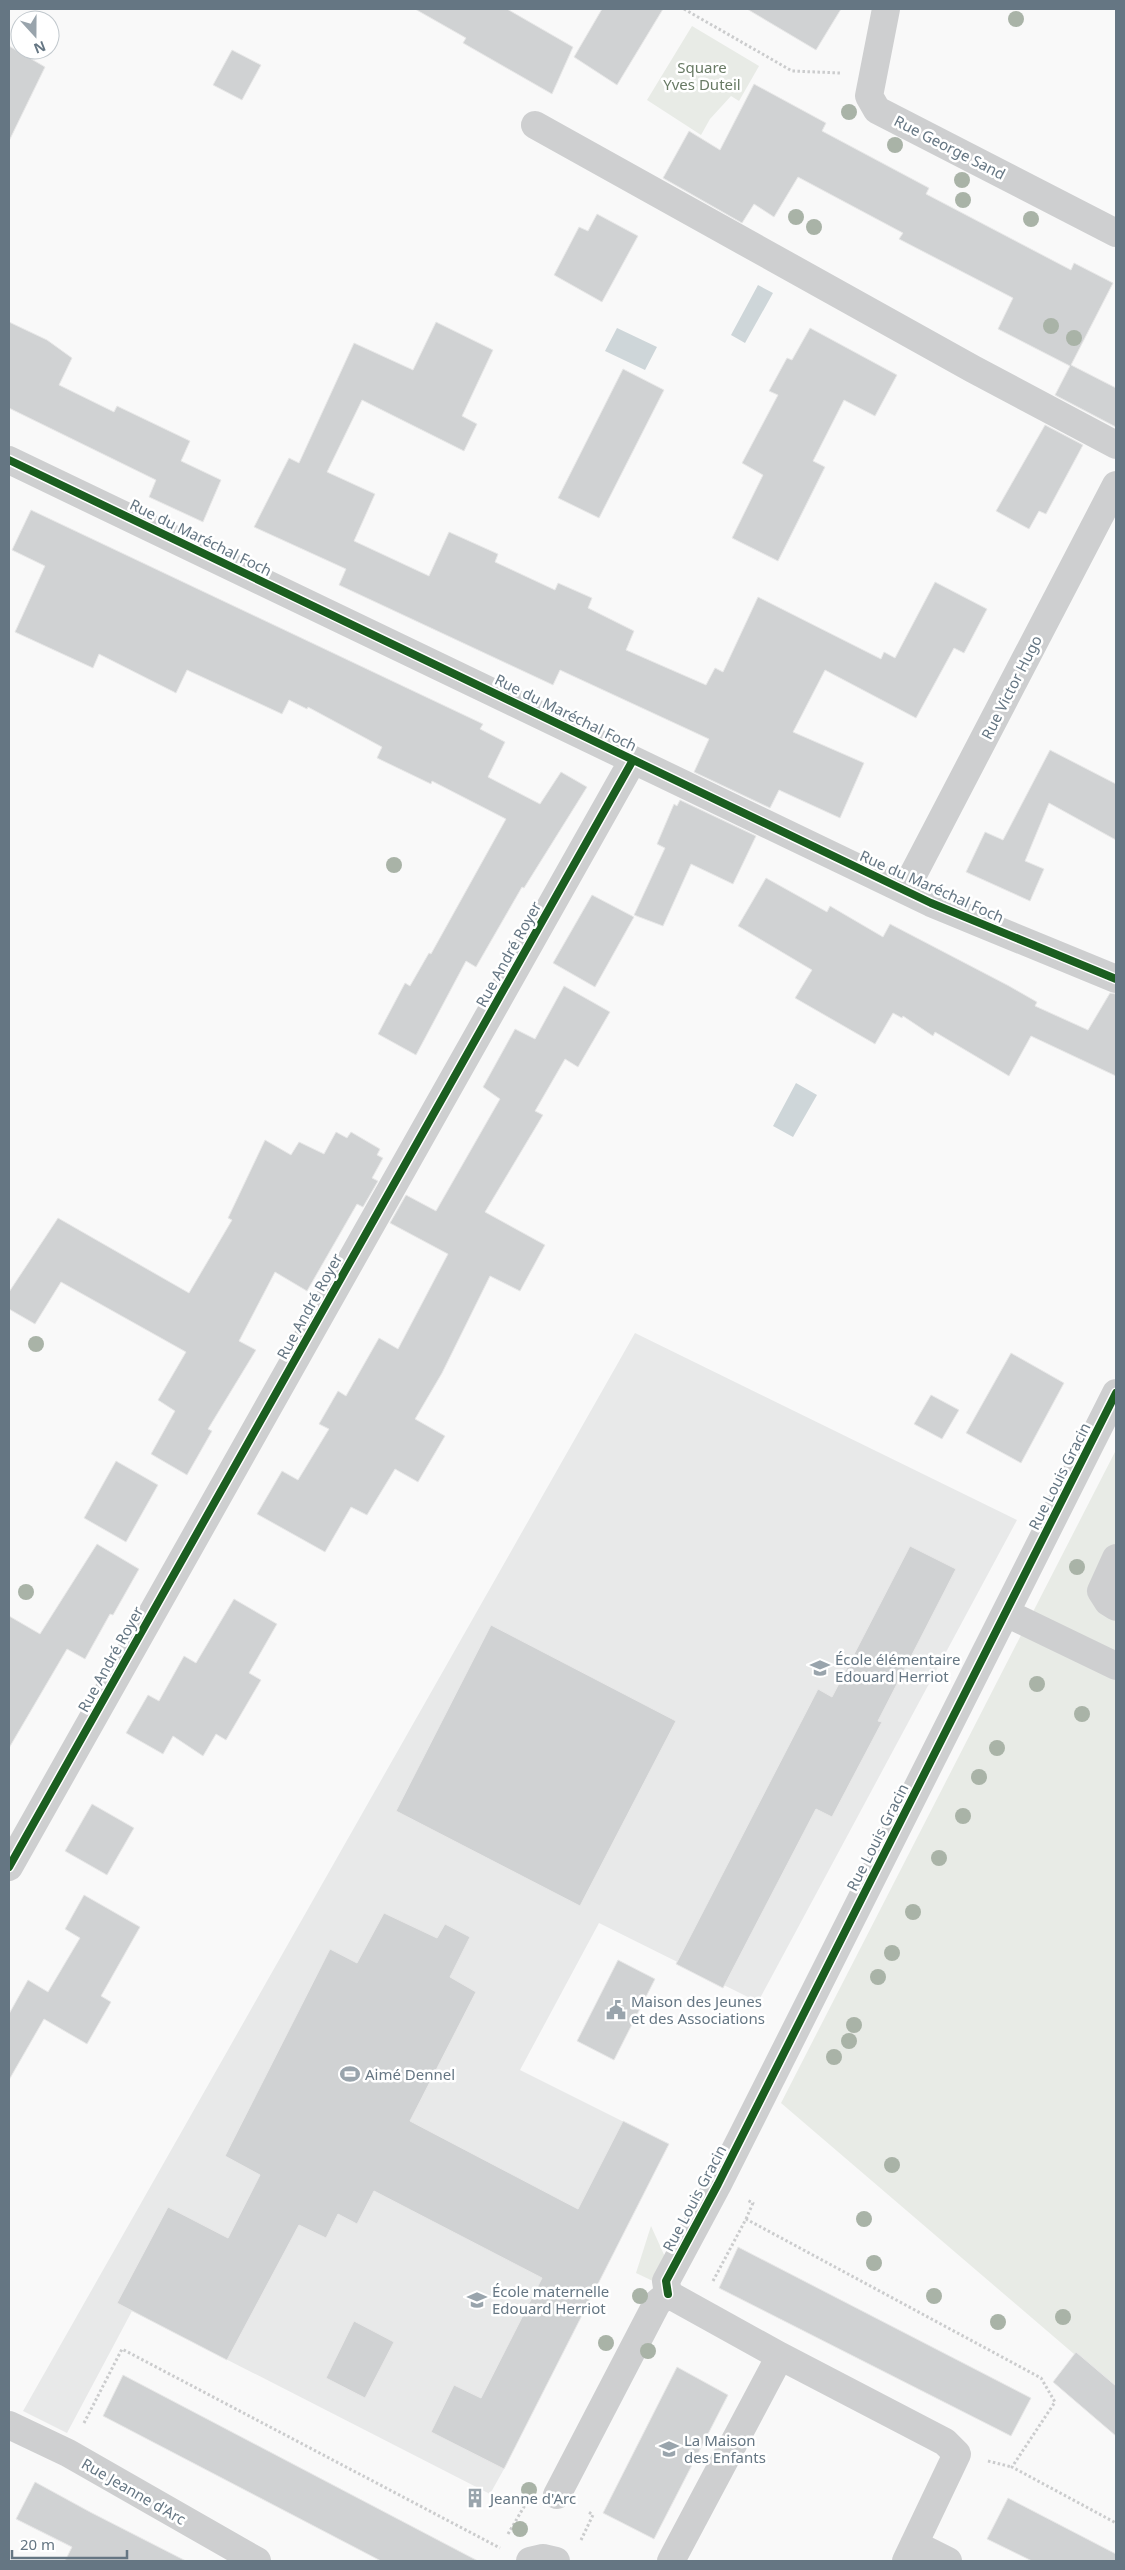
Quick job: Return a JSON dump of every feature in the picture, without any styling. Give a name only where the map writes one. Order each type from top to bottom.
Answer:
[{"type":"street","name":"Rue George Sand","points":[[886,9],[870,83],[869,96],[877,110],[1116,233]]},
{"type":"street","points":[[535,125],[973,368],[1116,445]]},
{"type":"street","name":"Rue du Maréchal Foch","points":[[9,460],[905,890],[1116,979]]},
{"type":"street","name":"Rue Victor Hugo","points":[[905,890],[1116,485]]},
{"type":"street","name":"Rue André Royer","points":[[9,1866],[633,760]]},
{"type":"street","name":"Rue Louis Gracin","points":[[668,2294],[666,2281],[718,2184],[1116,1393]]},
{"type":"street","points":[[1116,1558],[1101,1591],[1108,1602],[1116,1607]]},
{"type":"street","points":[[1006,1613],[1116,1666]]},
{"type":"street","points":[[557,2495],[657,2303],[668,2294],[780,2356],[945,2442],[957,2454],[910,2553],[948,2561]]},
{"type":"street","points":[[672,2561],[780,2356]]},
{"type":"street","name":"Rue Jeanne d'Arc","points":[[9,2425],[68,2453],[257,2561]]},
{"type":"path","points":[[684,9],[792,71],[846,73],[870,83]]},
{"type":"path","points":[[699,2312],[724,2258],[746,2219],[752,2203]]},
{"type":"path","points":[[746,2219],[1041,2378],[1055,2402],[1012,2467],[1116,2523]]},
{"type":"path","points":[[68,2453],[122,2348],[500,2548],[539,2561]]},
{"type":"path","points":[[500,2548],[530,2497],[544,2493],[557,2495]]},
{"type":"shaded area","points":[[758,285],[773,293],[745,343],[731,335]]},
{"type":"shaded area","points":[[617,328],[657,347],[645,370],[605,351]]},
{"type":"shaded area","points":[[796,1083],[817,1095],[793,1137],[773,1126]]},
{"type":"shaded area","points":[[635,1333],[1017,1520],[758,2002],[599,1923],[520,2070],[668,2144],[490,2494],[132,2311],[67,2433],[23,2411]]},
{"type":"green space","name":"Square Yves Duteil","points":[[692,26],[759,66],[739,101],[731,96],[710,119],[701,135],[647,100]]},
{"type":"green space","points":[[1116,1450],[1116,2390],[781,2103]]},
{"type":"green space","points":[[651,2226],[666,2259],[655,2282],[636,2273]]},
{"type":"building","points":[[415,9],[507,9],[573,47],[552,94],[463,43],[466,38]]},
{"type":"building","points":[[602,9],[663,9],[617,85],[574,57]]},
{"type":"building","points":[[747,9],[841,9],[816,50]]},
{"type":"building","points":[[9,46],[10,60],[33,60],[45,67],[9,141]]},
{"type":"building","points":[[232,50],[261,65],[242,100],[213,85]]},
{"type":"building","points":[[754,84],[826,123],[822,131],[929,188],[926,194],[1071,270],[1074,263],[1113,283],[1071,365],[1116,388],[1116,427],[1055,395],[1070,366],[998,329],[1013,298],[899,239],[903,233],[798,177],[774,217],[754,204],[742,223],[663,178],[689,131],[720,150]]},
{"type":"building","points":[[597,214],[638,236],[602,302],[554,275],[579,227],[588,231]]},
{"type":"building","points":[[9,322],[47,340],[72,358],[59,385],[114,412],[117,406],[190,441],[181,461],[221,480],[203,522],[149,497],[156,480],[9,408]]},
{"type":"building","points":[[436,322],[493,350],[462,416],[477,424],[464,451],[362,400],[327,472],[375,494],[354,541],[429,576],[449,532],[498,554],[495,562],[555,590],[558,583],[592,598],[588,608],[634,631],[626,650],[706,685],[715,668],[723,672],[758,597],[881,659],[884,652],[895,658],[935,582],[987,609],[964,653],[954,648],[916,718],[825,670],[793,732],[864,763],[840,818],[779,790],[770,808],[694,772],[709,739],[560,670],[553,685],[339,585],[346,569],[254,527],[289,458],[299,463],[354,343],[413,370]]},
{"type":"building","points":[[810,328],[897,375],[875,416],[844,400],[813,461],[825,467],[778,561],[732,538],[763,475],[742,463],[778,395],[769,391],[787,358],[792,360]]},
{"type":"building","points":[[623,369],[664,390],[599,518],[558,498]]},
{"type":"building","points":[[1045,425],[1083,445],[1046,514],[1039,511],[1029,529],[996,511]]},
{"type":"building","points":[[31,510],[483,724],[480,729],[505,742],[488,777],[540,804],[561,772],[587,787],[524,888],[522,887],[476,967],[466,961],[416,1055],[378,1034],[405,983],[410,986],[429,953],[431,954],[506,819],[432,781],[431,784],[377,758],[382,747],[308,707],[307,709],[289,700],[282,714],[187,670],[176,693],[99,654],[93,668],[15,632],[45,566],[12,550]]},
{"type":"building","points":[[1050,750],[1116,784],[1116,840],[1049,803],[1025,861],[1044,869],[1030,901],[966,872],[985,832],[1003,840]]},
{"type":"building","points":[[680,800],[756,836],[733,884],[691,864],[663,926],[634,915],[665,848],[657,844],[674,804],[677,806]]},
{"type":"building","points":[[766,878],[827,912],[830,906],[883,937],[890,924],[1009,986],[1037,1002],[1035,1006],[1088,1030],[1110,993],[1116,994],[1116,1076],[1031,1036],[1009,1076],[935,1032],[933,1036],[903,1016],[902,1018],[893,1013],[875,1044],[795,998],[812,970],[738,926]]},
{"type":"building","points":[[592,895],[634,917],[595,987],[553,963]]},
{"type":"building","points":[[564,986],[610,1012],[578,1067],[565,1059],[535,1111],[543,1115],[485,1212],[545,1245],[520,1291],[490,1276],[442,1373],[415,1419],[445,1436],[418,1482],[395,1469],[367,1515],[351,1507],[325,1552],[257,1514],[282,1471],[298,1480],[329,1429],[319,1424],[338,1391],[346,1396],[379,1338],[398,1349],[448,1254],[390,1223],[406,1195],[436,1211],[500,1099],[483,1087],[515,1029],[535,1039]]},
{"type":"building","points":[[336,1132],[347,1138],[351,1132],[380,1149],[377,1155],[383,1158],[372,1178],[378,1181],[363,1207],[357,1204],[307,1291],[275,1272],[239,1341],[256,1350],[208,1429],[212,1431],[187,1475],[151,1454],[175,1411],[158,1400],[186,1352],[61,1282],[35,1324],[9,1309],[9,1292],[58,1218],[189,1293],[232,1220],[228,1218],[265,1140],[291,1155],[299,1142],[324,1154]]},
{"type":"building","points":[[1011,1353],[1064,1383],[1021,1463],[966,1433]]},
{"type":"building","points":[[931,1395],[959,1410],[942,1439],[914,1424]]},
{"type":"building","points":[[116,1461],[158,1485],[126,1542],[84,1518]]},
{"type":"building","points":[[97,1544],[139,1569],[113,1615],[110,1614],[85,1659],[67,1649],[9,1748],[9,1616],[40,1634]]},
{"type":"building","points":[[910,1546],[956,1569],[878,1721],[882,1722],[832,1817],[816,1809],[723,1988],[676,1964],[818,1689],[832,1697]]},
{"type":"building","points":[[234,1599],[277,1624],[249,1673],[261,1680],[226,1740],[216,1734],[203,1756],[173,1736],[163,1754],[126,1733],[148,1695],[159,1701],[184,1656],[196,1663]]},
{"type":"building","points":[[491,1625],[676,1721],[580,1906],[396,1811]]},
{"type":"building","points":[[92,1804],[134,1828],[107,1875],[65,1851]]},
{"type":"building","points":[[84,1895],[140,1927],[101,1996],[111,2002],[87,2044],[44,2019],[9,2080],[9,2014],[28,1980],[48,1992],[80,1938],[65,1929]]},
{"type":"building","points":[[384,1913],[437,1938],[445,1924],[470,1937],[450,1977],[476,1992],[410,2121],[578,2209],[623,2121],[669,2144],[504,2469],[431,2432],[454,2385],[481,2398],[542,2278],[374,2191],[357,2224],[338,2214],[326,2238],[299,2225],[227,2360],[117,2303],[168,2207],[228,2238],[260,2175],[225,2156],[330,1949],[357,1963]]},
{"type":"building","name":"Maison des Jeunes et des Associations","points":[[618,1960],[655,1979],[614,2060],[577,2041]]},
{"type":"building","points":[[738,2247],[1031,2398],[1011,2436],[719,2288]]},
{"type":"building","points":[[354,2321],[394,2342],[365,2398],[326,2378]]},
{"type":"building","points":[[1076,2352],[1116,2386],[1116,2436],[1053,2382]]},
{"type":"building","points":[[677,2367],[728,2395],[654,2539],[603,2513]]},
{"type":"building","points":[[123,2375],[478,2561],[381,2561],[103,2416]]},
{"type":"building","points":[[35,2482],[186,2561],[65,2561],[72,2547],[16,2519]]},
{"type":"building","points":[[1008,2498],[1116,2554],[1116,2561],[1032,2561],[987,2539]]},
{"type":"cycle path","points":[[9,460],[931,903],[1116,979]]},
{"type":"cycle path","points":[[9,1867],[633,760]]},
{"type":"cycle path","points":[[668,2294],[666,2281],[718,2184],[1116,1393]]},
{"type":"place","name":"École élémentaire Edouard Herriot","points":[[820,1668]]},
{"type":"place","name":"Maison des Jeunes et des Associations","points":[[616,2010]]},
{"type":"place","name":"Aimé Dennel","points":[[350,2074]]},
{"type":"place","name":"École maternelle Edouard Herriot","points":[[477,2300]]},
{"type":"place","name":"La Maison des Enfants","points":[[669,2449]]},
{"type":"place","name":"Jeanne d'Arc","points":[[475,2498]]}]
